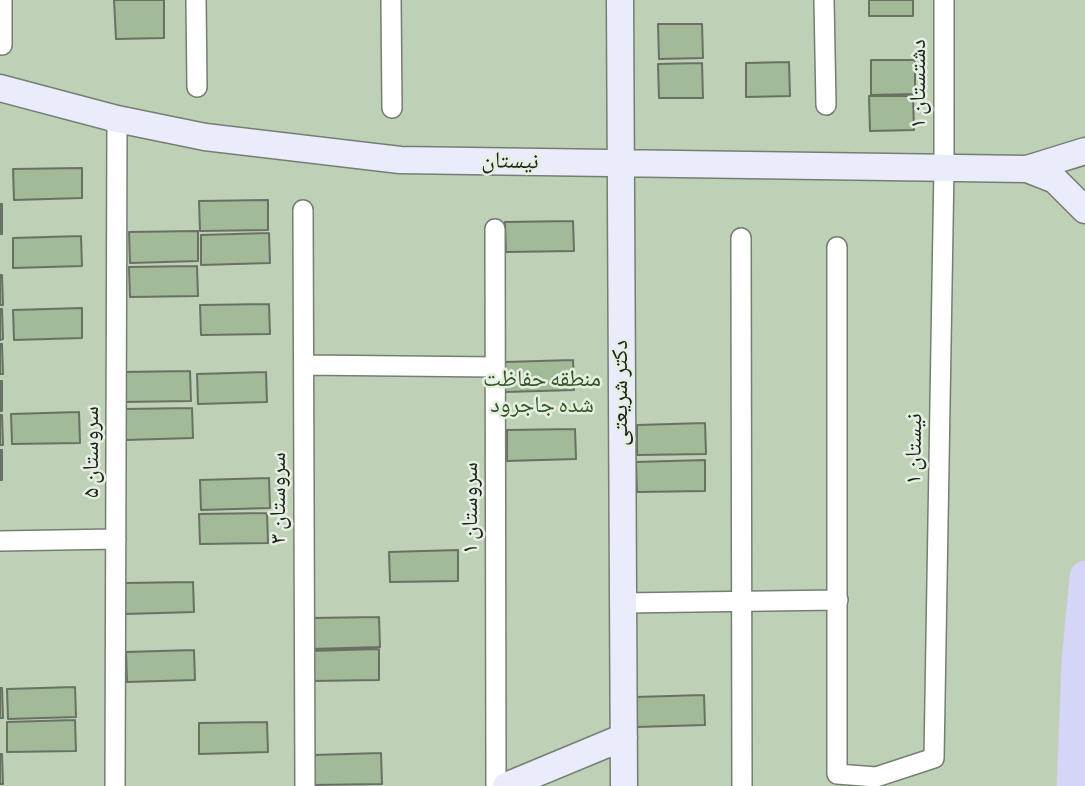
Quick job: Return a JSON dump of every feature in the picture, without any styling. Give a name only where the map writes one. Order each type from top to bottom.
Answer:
[{"type":"main road","points":[[1072,786],[1077,658],[1085,576]]},
{"type":"street","points":[[2,0],[2,45]]},
{"type":"street","points":[[196,0],[197,87]]},
{"type":"street","points":[[391,0],[392,107]]},
{"type":"street","name":"دکتر شریعتی","points":[[620,0],[624,786]]},
{"type":"street","points":[[824,0],[826,105]]},
{"type":"street","name":"دشتستان ۱","points":[[944,0],[944,167]]},
{"type":"street","name":"نیستان","points":[[0,88],[117,119],[205,137],[400,160],[1027,169]]},
{"type":"street","name":"سروستان ۵","points":[[115,786],[117,119]]},
{"type":"street","points":[[1027,169],[1085,151]]},
{"type":"street","name":"نیستان ۱","points":[[838,600],[837,774],[876,777],[934,758],[944,167]]},
{"type":"street","points":[[1027,169],[1055,180],[1085,210]]},
{"type":"street","name":"سروستان ۳","points":[[303,210],[305,786]]},
{"type":"street","name":"سروستان ۱","points":[[495,229],[496,786]]},
{"type":"street","points":[[741,238],[742,786]]},
{"type":"street","points":[[623,603],[838,600],[837,247]]},
{"type":"street","points":[[304,365],[495,367]]},
{"type":"street","points":[[0,541],[116,539]]},
{"type":"street","points":[[506,786],[624,737]]},
{"type":"green space","name":"منطقه حفاظت شده جاجرود","points":[[0,0],[1085,0],[1085,731],[1074,786],[0,786]]},
{"type":"building","points":[[114,0],[164,0],[164,38],[116,39]]},
{"type":"building","points":[[869,0],[913,0],[913,16],[869,16]]},
{"type":"building","points":[[658,24],[702,24],[703,58],[659,59]]},
{"type":"building","points":[[871,60],[915,60],[915,94],[871,95]]},
{"type":"building","points":[[789,62],[790,96],[746,97],[746,63]]},
{"type":"building","points":[[702,63],[703,98],[659,98],[658,64]]},
{"type":"building","points":[[869,96],[913,96],[914,130],[870,131]]},
{"type":"building","points":[[82,168],[82,198],[14,200],[13,169]]},
{"type":"building","points":[[268,200],[268,230],[200,231],[199,201]]},
{"type":"building","points":[[2,204],[2,234],[0,234]]},
{"type":"building","points":[[573,221],[574,251],[506,252],[505,222]]},
{"type":"building","points":[[198,231],[198,261],[130,263],[129,232]]},
{"type":"building","points":[[269,233],[270,263],[201,265],[201,235]]},
{"type":"building","points":[[81,236],[82,266],[13,268],[13,238]]},
{"type":"building","points":[[197,266],[198,296],[130,297],[129,267]]},
{"type":"building","points":[[2,275],[3,305],[0,305]]},
{"type":"building","points":[[269,304],[270,334],[201,335],[200,305]]},
{"type":"building","points":[[82,308],[82,338],[14,340],[13,310]]},
{"type":"building","points":[[0,309],[3,339],[0,340]]},
{"type":"building","points":[[2,344],[3,374],[0,374]]},
{"type":"building","points":[[573,360],[574,390],[505,392],[505,362]]},
{"type":"building","points":[[190,371],[191,401],[123,402],[122,372]]},
{"type":"building","points":[[266,372],[267,402],[198,404],[197,374]]},
{"type":"building","points":[[2,381],[2,411],[0,411]]},
{"type":"building","points":[[192,408],[193,438],[125,440],[124,409]]},
{"type":"building","points":[[79,412],[80,443],[12,444],[11,414]]},
{"type":"building","points":[[2,415],[3,445],[0,445]]},
{"type":"building","points":[[705,423],[706,454],[637,455],[637,425]]},
{"type":"building","points":[[575,429],[576,459],[507,461],[507,430]]},
{"type":"building","points":[[2,450],[2,480],[0,480]]},
{"type":"building","points":[[705,460],[705,491],[637,492],[636,462]]},
{"type":"building","points":[[269,478],[270,508],[201,510],[200,480]]},
{"type":"building","points":[[267,513],[268,543],[200,544],[199,514]]},
{"type":"building","points":[[458,550],[458,581],[390,582],[389,552]]},
{"type":"building","points":[[193,582],[194,612],[125,614],[125,583]]},
{"type":"building","points":[[379,617],[380,647],[311,649],[311,618]]},
{"type":"building","points":[[379,649],[379,680],[311,681],[310,651]]},
{"type":"building","points":[[194,650],[195,680],[127,682],[126,652]]},
{"type":"building","points":[[75,687],[76,717],[8,719],[7,689]]},
{"type":"building","points":[[2,688],[3,718],[0,718]]},
{"type":"building","points":[[704,695],[705,725],[636,727],[635,697]]},
{"type":"building","points":[[75,720],[76,751],[7,752],[7,722]]},
{"type":"building","points":[[267,722],[268,752],[199,754],[199,723]]},
{"type":"building","points":[[381,753],[382,784],[313,785],[313,755]]},
{"type":"building","points":[[2,754],[3,784],[0,784]]}]
